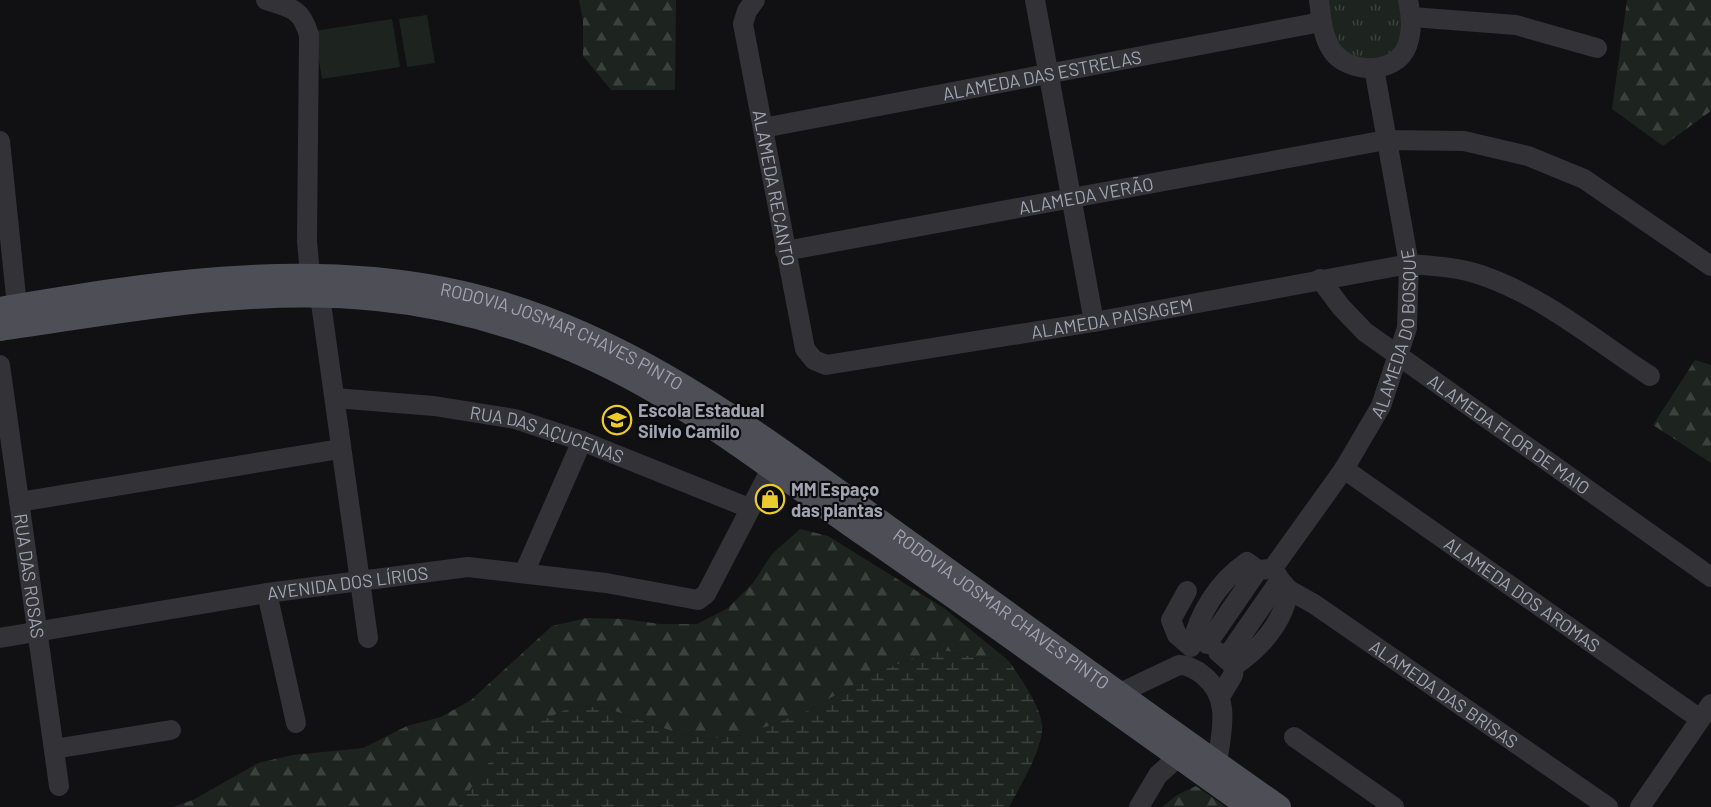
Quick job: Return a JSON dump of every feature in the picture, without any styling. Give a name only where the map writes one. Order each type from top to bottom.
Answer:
[{"type":"main road","name":"RODOVIA JOSMAR CHAVES PINTO","points":[[8,308],[212,278],[315,285],[440,309],[509,326],[594,359],[674,404],[771,469],[851,513],[1119,693],[1279,807]]},
{"type":"main road","name":"RODOVIA JOSMAR CHAVES PINTO","points":[[0,329],[214,298],[380,279],[445,289],[516,307],[604,341],[685,385],[1028,648],[1249,807]]},
{"type":"street","points":[[266,0],[293,8],[304,19],[309,34],[307,241],[335,398],[340,449],[368,638]]},
{"type":"street","points":[[1035,0],[1094,322]]},
{"type":"street","points":[[1319,0],[1321,22],[1331,50],[1341,62],[1357,68],[1374,68],[1394,62],[1407,48],[1410,9],[1516,25],[1597,48]]},
{"type":"street","name":"ALAMEDA RECANTO","points":[[751,5],[743,24],[805,349],[814,360]]},
{"type":"street","name":"ALAMEDA DAS ESTRELAS","points":[[763,128],[1048,72],[1321,22]]},
{"type":"street","name":"ALAMEDA DO BOSQUE","points":[[1275,577],[1381,406],[1407,328],[1409,264],[1374,68]]},
{"type":"street","name":"ALAMEDA VERÃO","points":[[785,251],[1386,140],[1464,141],[1528,156],[1584,179],[1711,266]]},
{"type":"street","points":[[0,150],[8,308]]},
{"type":"street","name":"ALAMEDA PAISAGEM","points":[[814,360],[826,365],[1094,322],[1409,264],[1446,267],[1480,275],[1523,292],[1650,376]]},
{"type":"street","name":"ALAMEDA FLOR DE MAIO","points":[[1320,279],[1341,308],[1365,332],[1711,577]]},
{"type":"street","name":"RUA DAS ROSAS","points":[[0,365],[59,786]]},
{"type":"street","name":"RUA DAS AÇUCENAS","points":[[335,398],[434,406],[514,419],[582,441],[749,508]]},
{"type":"street","points":[[524,573],[582,441]]},
{"type":"street","points":[[19,502],[340,449]]},
{"type":"street","points":[[749,508],[771,469]]},
{"type":"street","name":"ALAMEDA DOS AROMAS","points":[[1344,469],[1706,711]]},
{"type":"street","name":"AVENIDA DOS LÍRIOS","points":[[0,638],[267,593],[360,579],[468,567],[606,583],[698,600],[706,594],[749,508]]},
{"type":"street","points":[[1179,665],[1275,577],[1286,604],[1269,635],[1252,654],[1230,662]]},
{"type":"street","name":"ALAMEDA DAS BRISAS","points":[[1275,577],[1608,807]]},
{"type":"street","points":[[1187,591],[1171,620],[1177,635],[1230,662],[1233,675],[1221,695]]},
{"type":"street","points":[[267,593],[296,723]]},
{"type":"street","points":[[1119,693],[1179,665],[1188,664],[1221,695],[1223,711],[1217,764]]},
{"type":"street","points":[[1640,807],[1706,711]]},
{"type":"street","points":[[54,749],[171,730]]},
{"type":"street","points":[[1294,737],[1394,807]]},
{"type":"street","points":[[1139,807],[1158,775],[1178,757]]},
{"type":"green space","points":[[579,0],[676,0],[675,90],[611,90],[583,56],[583,21]]},
{"type":"green space","points":[[1327,0],[1400,0],[1402,28],[1397,46],[1384,57],[1374,60],[1346,55],[1333,36]]},
{"type":"green space","points":[[1627,0],[1711,0],[1711,111],[1663,146],[1612,109]]},
{"type":"green space","points":[[427,15],[435,63],[407,67],[399,19]]},
{"type":"green space","points":[[392,19],[400,67],[322,79],[314,31]]},
{"type":"green space","points":[[1695,360],[1711,365],[1711,463],[1653,425]]},
{"type":"green space","points":[[800,529],[828,536],[944,608],[1009,661],[973,657],[938,649],[872,674],[810,710],[778,723],[744,735],[709,739],[674,732],[609,709],[575,705],[506,739],[458,807],[172,807],[193,800],[258,763],[293,755],[363,748],[407,726],[441,717],[471,700],[552,626],[587,618],[624,619],[660,624],[697,624],[728,608],[753,583],[772,554]]},
{"type":"green space","points":[[938,649],[973,657],[1009,661],[1035,703],[1041,721],[1041,738],[1029,769],[1009,807],[458,807],[505,739],[537,720],[544,720],[575,705],[609,709],[674,732],[709,739],[744,735],[810,710],[872,674]]},
{"type":"green space","points":[[1196,786],[1226,807],[1162,807],[1177,795]]},
{"type":"place","name":"Escola Estadual Silvio Camilo","points":[[617,420]]},
{"type":"place","name":"MM Espaço das plantas","points":[[770,499]]}]
